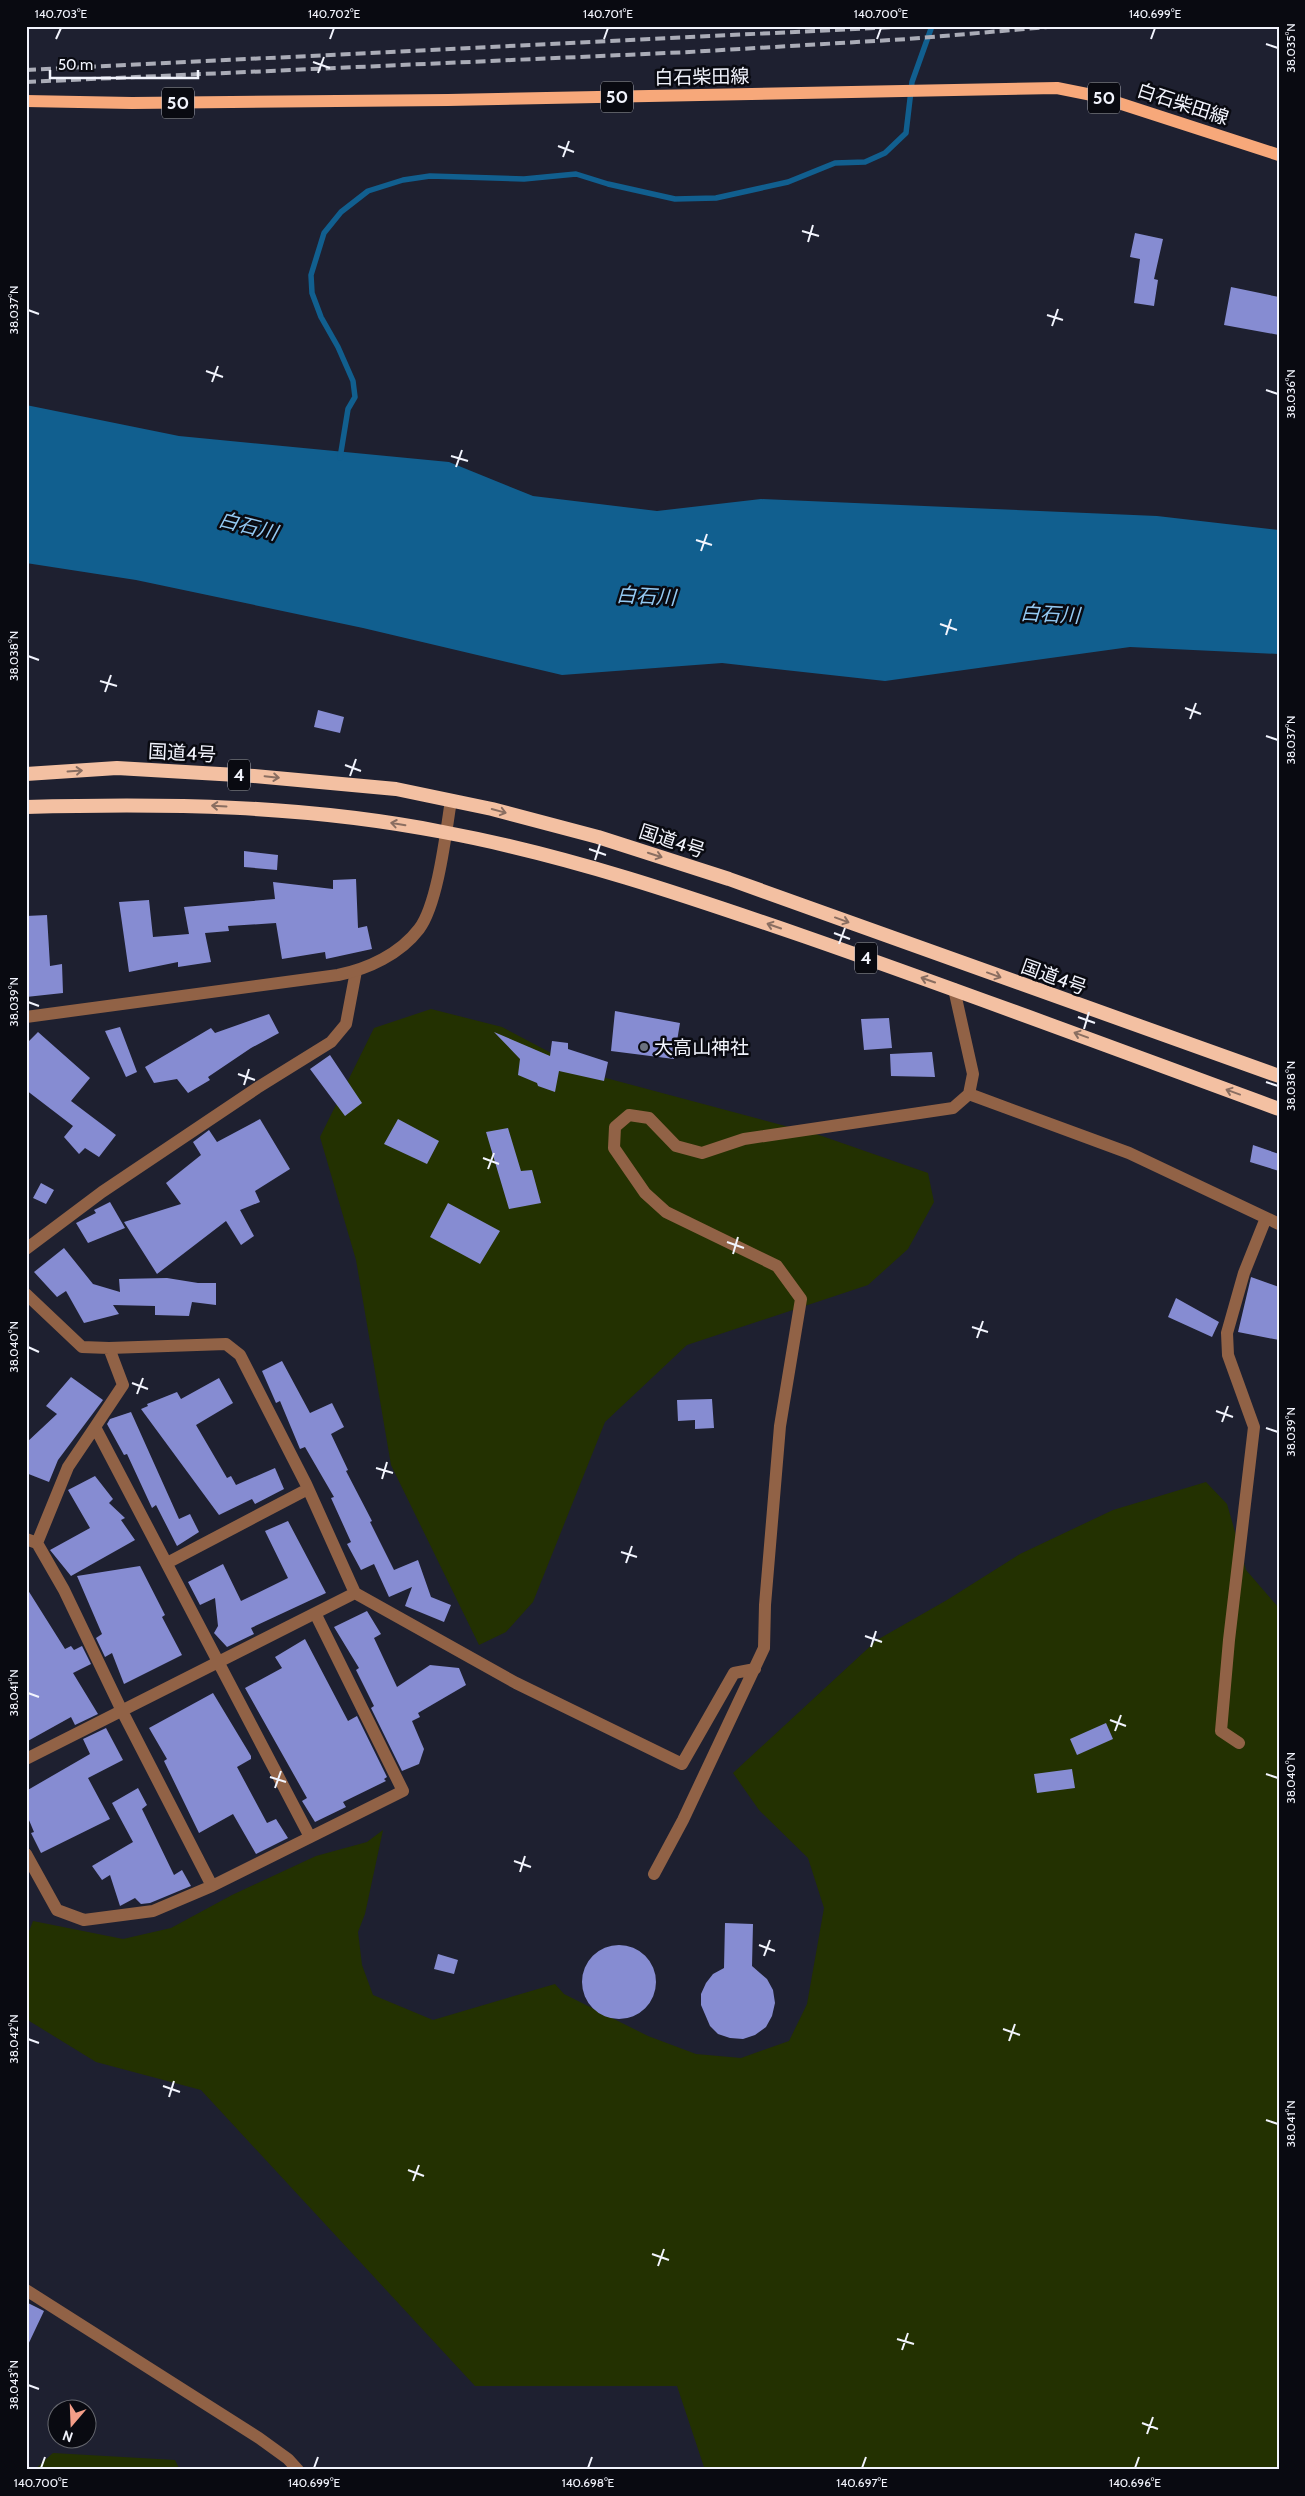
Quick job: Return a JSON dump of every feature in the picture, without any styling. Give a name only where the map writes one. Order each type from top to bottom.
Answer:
[{"type":"highway","name":"国道4号","points":[[26,774],[116,768],[254,776],[396,789],[451,800],[598,837],[729,879],[1279,1076]]},
{"type":"highway","name":"4","points":[[26,806],[176,804],[250,808],[343,816],[446,832],[574,863],[672,891],[954,988],[1279,1109]]},
{"type":"main road","name":"白石柴田線","points":[[26,101],[132,104],[904,93],[1026,87],[1057,88],[1097,96],[1279,155]]},
{"type":"street","points":[[26,1018],[356,971],[395,952],[420,928],[435,892],[451,800]]},
{"type":"street","points":[[26,1249],[102,1192],[257,1088],[332,1042],[346,1024],[356,971]]},
{"type":"street","points":[[654,1874],[683,1820],[764,1648],[765,1605],[780,1426],[801,1299],[777,1266],[666,1212],[645,1193],[614,1148],[616,1127],[629,1115],[649,1118],[676,1146],[702,1153],[744,1138],[953,1108],[969,1094],[973,1074],[954,988]]},
{"type":"street","points":[[969,1094],[1129,1153],[1279,1224]]},
{"type":"street","points":[[1239,1742],[1221,1731],[1228,1640],[1254,1428],[1228,1355],[1227,1333],[1244,1273],[1266,1218]]},
{"type":"street","points":[[26,1294],[82,1347],[109,1348],[226,1344],[240,1355],[308,1488],[355,1593],[516,1683],[682,1764],[734,1673],[755,1670]]},
{"type":"street","points":[[109,1348],[124,1385],[68,1466],[32,1541],[64,1590],[122,1711],[212,1886]]},
{"type":"street","points":[[95,1427],[310,1837]]},
{"type":"street","points":[[167,1563],[308,1488]]},
{"type":"street","points":[[26,1759],[316,1615],[355,1593]]},
{"type":"street","points":[[26,1854],[57,1910],[84,1920],[153,1911],[212,1886],[403,1791],[316,1615]]},
{"type":"street","points":[[26,2290],[259,2438],[288,2459],[298,2470]]},
{"type":"green space","points":[[431,1009],[502,1027],[591,1074],[819,1135],[928,1173],[934,1202],[908,1249],[868,1285],[687,1345],[605,1422],[533,1602],[506,1632],[479,1645],[391,1465],[356,1260],[320,1137],[374,1028]]},
{"type":"green space","points":[[1206,1482],[1227,1504],[1246,1570],[1279,1608],[1279,2470],[705,2470],[677,2386],[475,2386],[201,2090],[96,2062],[26,2019],[26,1939],[33,1921],[123,1939],[171,1928],[232,1895],[316,1856],[367,1842],[383,1830],[365,1914],[358,1932],[362,1965],[373,1995],[433,2020],[555,1984],[564,1994],[648,2036],[696,2054],[741,2058],[789,2041],[807,2004],[824,1908],[808,1858],[759,1810],[733,1773],[877,1640],[947,1600],[1020,1554],[1113,1510]]},
{"type":"green space","points":[[53,2453],[175,2460],[180,2470],[34,2470]]},
{"type":"water","name":"白石川","points":[[26,405],[179,436],[449,462],[533,496],[657,511],[761,499],[1157,516],[1279,530],[1279,654],[1130,647],[885,681],[722,663],[562,675],[363,628],[136,580],[26,563]]},
{"type":"building","points":[[1135,233],[1163,239],[1154,279],[1158,280],[1154,306],[1134,303],[1140,259],[1130,257]]},
{"type":"building","points":[[1231,287],[1279,297],[1279,335],[1224,325]]},
{"type":"building","points":[[318,710],[344,717],[340,733],[314,727]]},
{"type":"building","points":[[244,851],[278,855],[277,870],[244,867]]},
{"type":"building","points":[[356,879],[358,928],[367,926],[372,949],[326,959],[325,952],[282,959],[276,923],[228,926],[229,931],[205,933],[211,962],[178,967],[178,962],[129,972],[119,902],[149,900],[153,937],[189,934],[184,907],[275,899],[273,882],[333,889],[333,880]]},
{"type":"building","points":[[47,915],[50,966],[62,964],[63,993],[26,997],[26,916]]},
{"type":"building","points":[[615,1011],[680,1023],[674,1059],[611,1051]]},
{"type":"building","points":[[269,1014],[279,1033],[251,1048],[208,1077],[210,1080],[188,1093],[177,1079],[154,1083],[145,1067],[211,1028],[215,1033]]},
{"type":"building","points":[[889,1018],[892,1048],[864,1050],[861,1019]]},
{"type":"building","points":[[120,1027],[137,1072],[126,1077],[105,1031]]},
{"type":"building","points":[[38,1032],[90,1078],[71,1101],[116,1135],[99,1157],[85,1148],[79,1154],[64,1137],[73,1126],[26,1090],[26,1044]]},
{"type":"building","points":[[494,1032],[550,1056],[552,1041],[568,1043],[568,1049],[608,1062],[604,1081],[559,1071],[555,1092],[538,1086],[537,1083],[518,1075],[520,1059]]},
{"type":"building","points":[[932,1052],[935,1077],[891,1076],[890,1054]]},
{"type":"building","points":[[330,1055],[362,1103],[345,1116],[310,1069]]},
{"type":"building","points":[[260,1119],[290,1169],[255,1191],[260,1202],[240,1210],[254,1236],[241,1245],[226,1221],[157,1274],[124,1222],[181,1204],[166,1183],[201,1155],[193,1142],[209,1130],[217,1142]]},
{"type":"building","points":[[398,1119],[439,1141],[427,1164],[384,1144]]},
{"type":"building","points":[[508,1128],[521,1171],[532,1170],[541,1203],[509,1209],[486,1132]]},
{"type":"building","points":[[1253,1145],[1279,1154],[1279,1171],[1250,1162]]},
{"type":"building","points":[[41,1183],[54,1190],[46,1204],[33,1198]]},
{"type":"building","points":[[110,1202],[125,1228],[88,1243],[76,1223],[96,1213],[94,1210]]},
{"type":"building","points":[[448,1203],[500,1231],[480,1264],[430,1237]]},
{"type":"building","points":[[64,1248],[93,1284],[120,1292],[119,1279],[167,1278],[198,1283],[216,1283],[216,1305],[192,1302],[189,1316],[155,1315],[155,1306],[113,1305],[119,1314],[84,1323],[66,1291],[57,1297],[34,1272]]},
{"type":"building","points":[[1251,1277],[1279,1287],[1279,1340],[1238,1332]]},
{"type":"building","points":[[1176,1298],[1219,1322],[1212,1337],[1168,1317]]},
{"type":"building","points":[[282,1361],[310,1413],[332,1403],[344,1427],[331,1434],[348,1470],[346,1471],[372,1521],[370,1522],[394,1570],[418,1560],[431,1597],[451,1605],[444,1622],[405,1606],[412,1587],[389,1597],[374,1564],[361,1570],[347,1544],[351,1542],[331,1498],[334,1497],[305,1447],[300,1449],[280,1401],[276,1403],[262,1371]]},
{"type":"building","points":[[71,1377],[103,1400],[58,1460],[49,1482],[26,1473],[26,1443],[57,1414],[46,1406]]},
{"type":"building","points":[[219,1378],[233,1403],[196,1425],[227,1478],[231,1476],[236,1485],[275,1468],[284,1489],[255,1504],[252,1499],[219,1515],[141,1409],[148,1406],[147,1404],[177,1392],[181,1399]]},
{"type":"building","points":[[712,1399],[714,1428],[695,1429],[695,1420],[678,1421],[677,1400]]},
{"type":"building","points":[[131,1412],[179,1519],[190,1514],[199,1532],[177,1546],[156,1505],[152,1508],[127,1454],[124,1455],[107,1424],[110,1419]]},
{"type":"building","points":[[95,1476],[113,1499],[109,1503],[125,1518],[121,1520],[135,1540],[71,1576],[50,1550],[90,1528],[68,1490]]},
{"type":"building","points":[[288,1521],[326,1593],[251,1628],[254,1634],[227,1647],[214,1633],[218,1626],[215,1598],[200,1605],[188,1582],[223,1564],[241,1601],[288,1578],[265,1531]]},
{"type":"building","points":[[140,1566],[165,1615],[162,1617],[182,1655],[124,1684],[112,1653],[105,1657],[96,1638],[102,1634],[77,1576]]},
{"type":"building","points":[[26,1587],[65,1649],[71,1646],[74,1650],[82,1646],[91,1664],[73,1673],[98,1714],[75,1725],[71,1717],[26,1742]]},
{"type":"building","points":[[367,1611],[381,1634],[374,1638],[397,1687],[430,1665],[459,1668],[466,1685],[418,1713],[420,1717],[412,1721],[424,1749],[419,1764],[402,1771],[371,1708],[374,1706],[356,1670],[359,1668],[334,1627]]},
{"type":"building","points":[[305,1639],[348,1721],[357,1716],[387,1777],[384,1779],[386,1781],[343,1802],[346,1807],[315,1822],[302,1801],[307,1798],[245,1688],[282,1668],[275,1657]]},
{"type":"building","points":[[213,1693],[251,1756],[251,1759],[237,1767],[267,1823],[276,1819],[288,1838],[256,1854],[233,1814],[199,1833],[164,1761],[167,1759],[149,1728]]},
{"type":"building","points":[[1106,1723],[1113,1739],[1077,1755],[1070,1739]]},
{"type":"building","points":[[106,1728],[123,1760],[88,1778],[110,1819],[41,1853],[31,1833],[34,1832],[26,1813],[26,1791],[90,1754],[83,1739]]},
{"type":"building","points":[[1072,1769],[1075,1788],[1037,1793],[1034,1774]]},
{"type":"building","points":[[138,1788],[147,1805],[142,1809],[174,1875],[182,1870],[191,1886],[150,1903],[141,1904],[135,1898],[120,1906],[110,1875],[102,1880],[92,1866],[133,1842],[112,1803]]},
{"type":"building","points":[[725,1923],[753,1924],[752,1966],[767,1979],[773,1990],[775,2003],[772,2016],[766,2027],[755,2035],[743,2039],[730,2038],[718,2034],[710,2026],[701,2005],[701,1994],[706,1983],[713,1974],[724,1968]]},
{"type":"building","points":[[612,1945],[626,1945],[640,1951],[650,1961],[656,1975],[656,1989],[650,2003],[640,2013],[626,2019],[612,2019],[598,2013],[588,2003],[582,1989],[582,1975],[588,1961],[598,1951]]},
{"type":"building","points":[[438,1954],[458,1960],[454,1974],[434,1969]]},
{"type":"building","points":[[26,2302],[44,2311],[26,2349]]},
{"type":"waterway","points":[[340,458],[348,409],[355,397],[353,381],[338,347],[321,317],[312,293],[311,275],[324,233],[341,212],[368,191],[403,180],[430,176],[524,179],[576,174],[608,184],[675,199],[716,198],[788,182],[835,163],[865,162],[885,153],[906,133],[912,82],[932,26]]},
{"type":"railway","points":[[26,70],[914,26]]},
{"type":"railway","points":[[26,82],[689,52],[908,39],[1060,26]]},
{"type":"place","name":"大高山神社","points":[[644,1047]]}]
